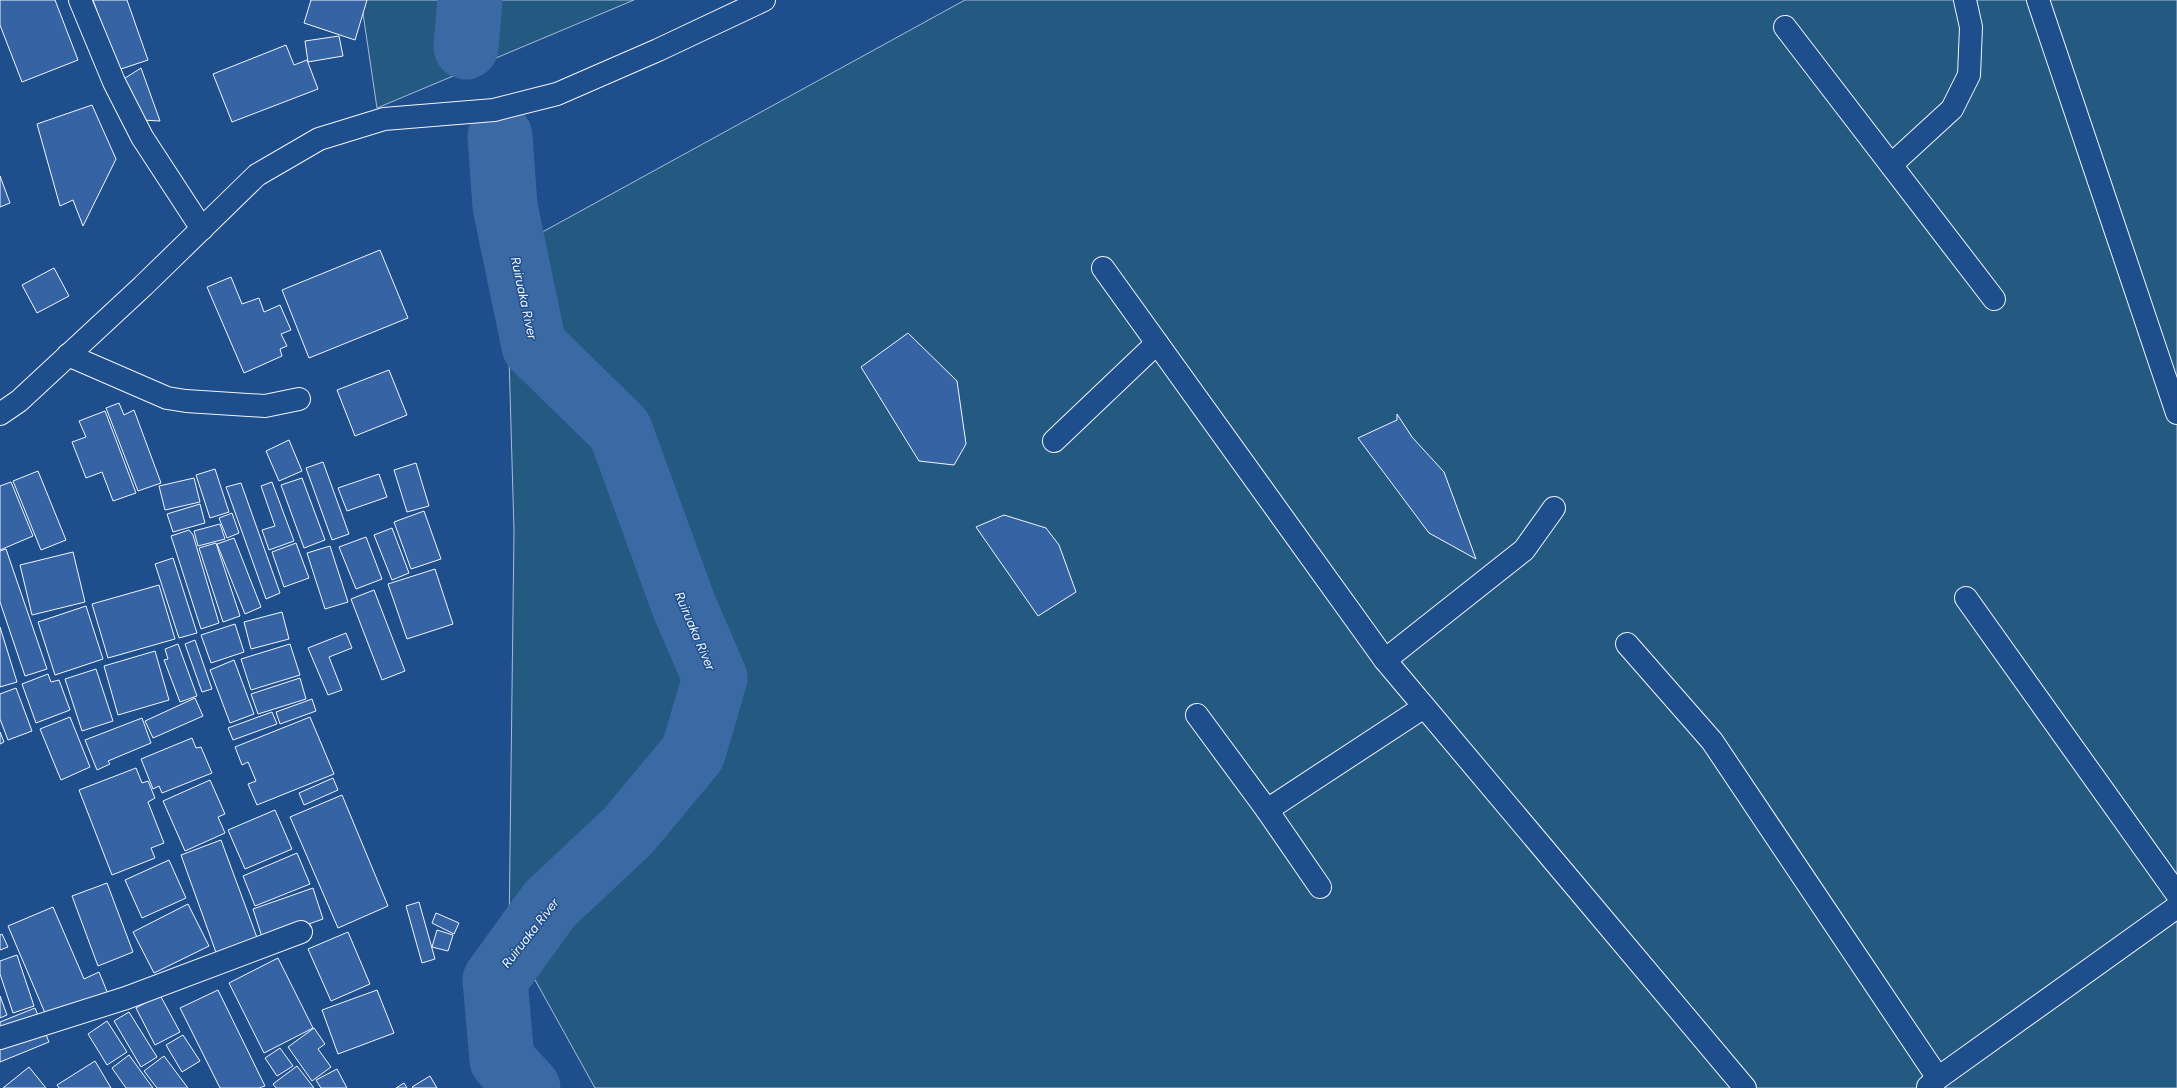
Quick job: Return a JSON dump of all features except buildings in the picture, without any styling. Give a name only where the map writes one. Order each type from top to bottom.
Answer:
[{"type":"street","points":[[80,0],[114,82],[142,137],[202,229]]},
{"type":"street","points":[[0,414],[19,401],[202,229],[257,175],[319,139],[384,118],[494,110],[557,94],[658,50],[764,0]]},
{"type":"street","points":[[1891,165],[1952,109],[1969,75],[1971,28],[1965,0]]},
{"type":"street","points":[[2038,0],[2177,413]]},
{"type":"street","points":[[1785,27],[1994,299]]},
{"type":"street","points":[[1103,268],[1385,660],[1739,1086]]},
{"type":"street","points":[[1054,441],[1157,343]]},
{"type":"street","points":[[68,355],[167,398],[206,404],[265,406],[299,399]]},
{"type":"street","points":[[1385,660],[1524,550],[1554,508]]},
{"type":"street","points":[[1966,598],[2177,894]]},
{"type":"street","points":[[1627,644],[1712,741],[1933,1083],[2177,906]]},
{"type":"street","points":[[1267,810],[1424,707]]},
{"type":"street","points":[[1197,715],[1267,810],[1320,887]]},
{"type":"street","points":[[0,1038],[126,998],[301,932]]},
{"type":"shaded area","points":[[361,0],[634,0],[377,108]]},
{"type":"shaded area","points":[[965,0],[2177,0],[2177,1088],[595,1088],[509,933],[514,531],[506,252]]},
{"type":"waterway","name":"Ruiruaka River","points":[[466,47],[470,0]]},
{"type":"waterway","name":"Ruiruaka River","points":[[500,136],[505,206],[534,346],[620,430],[684,606],[715,678],[693,753],[628,831],[550,904],[495,980],[502,1060],[528,1088]]}]
